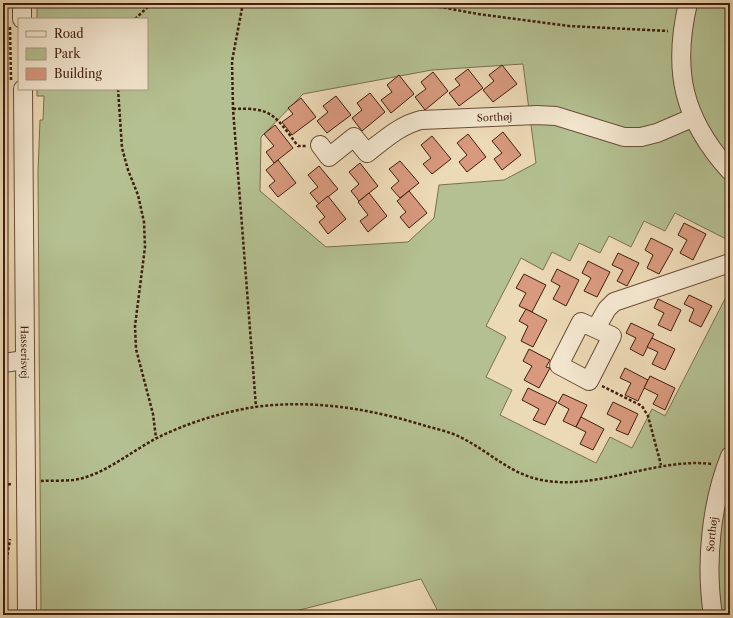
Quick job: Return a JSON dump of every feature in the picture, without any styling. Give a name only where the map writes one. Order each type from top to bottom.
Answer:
[{"type":"street","points":[[22,3],[22,18]]},
{"type":"street","points":[[688,3],[683,32],[681,60],[683,81],[692,118],[714,153],[730,171]]},
{"type":"street","name":"Hasserisvej","points":[[23,90],[27,615]]},
{"type":"street","name":"Sorthøj","points":[[320,145],[329,157],[354,137],[367,153],[401,128],[421,120],[537,115],[556,116],[624,137],[641,137],[658,133],[692,118]]},
{"type":"street","points":[[596,328],[607,309],[614,302],[730,263]]},
{"type":"street","points":[[581,322],[612,336],[589,381],[559,366],[581,322]]},
{"type":"street","points":[[3,363],[25,360]]},
{"type":"street","name":"Sorthøj","points":[[713,615],[710,580],[711,548],[715,512],[728,462]]},
{"type":"path","points":[[136,18],[152,3]]},
{"type":"path","points":[[243,3],[232,61],[233,109],[256,407]]},
{"type":"path","points":[[419,3],[478,14],[569,26],[683,32]]},
{"type":"path","points":[[118,90],[122,148],[128,170],[138,195],[144,222],[145,247],[135,326],[136,349],[154,414],[156,438]]},
{"type":"path","points":[[233,109],[255,109],[271,114],[298,146],[320,145]]},
{"type":"path","points":[[589,381],[642,406],[648,416],[661,465]]},
{"type":"path","points":[[38,481],[82,479],[102,470],[156,438],[194,423],[233,411],[256,407],[303,404],[348,406],[408,420],[458,436],[478,446],[504,465],[536,479],[552,481],[586,481],[661,465],[687,462],[711,464],[728,462]]},
{"type":"path","points":[[3,485],[13,484]]},
{"type":"green space","points":[[37,3],[730,3],[730,241],[675,213],[665,231],[644,221],[631,247],[609,236],[600,253],[579,243],[570,261],[552,252],[543,270],[521,258],[486,326],[506,337],[486,377],[512,390],[500,415],[596,463],[610,437],[632,448],[652,409],[665,416],[730,289],[730,615],[440,615],[421,579],[280,615],[41,615],[38,172],[40,120],[43,120],[44,96],[37,96],[37,90],[148,90],[148,18],[37,18]],"holes":[[[523,64],[536,163],[504,180],[439,185],[434,218],[408,242],[326,247],[260,191],[261,137],[303,94],[432,70]]]},
{"type":"building","points":[[502,65],[517,84],[493,102],[483,90],[494,81],[489,75]]},
{"type":"building","points":[[468,69],[483,88],[459,106],[449,93],[460,85],[455,79]]},
{"type":"building","points":[[433,72],[448,91],[425,110],[415,97],[426,89],[421,82]]},
{"type":"building","points":[[399,75],[414,94],[391,113],[381,100],[392,92],[387,85]]},
{"type":"building","points":[[370,93],[385,112],[362,131],[352,118],[362,110],[357,103]]},
{"type":"building","points":[[336,96],[351,115],[327,133],[317,121],[328,112],[323,106]]},
{"type":"building","points":[[301,98],[316,117],[292,135],[282,122],[293,114],[288,108]]},
{"type":"building","points":[[275,125],[293,148],[274,163],[266,152],[274,146],[264,134]]},
{"type":"building","points":[[503,132],[521,155],[502,170],[494,159],[502,153],[492,141]]},
{"type":"building","points":[[468,134],[486,157],[467,172],[459,162],[467,155],[457,143]]},
{"type":"building","points":[[432,136],[451,159],[432,174],[423,164],[431,158],[421,145]]},
{"type":"building","points":[[278,160],[296,183],[278,197],[269,186],[275,181],[266,170]]},
{"type":"building","points":[[400,161],[419,183],[400,198],[391,188],[399,181],[389,169]]},
{"type":"building","points":[[360,163],[378,186],[359,201],[351,191],[359,184],[349,172]]},
{"type":"building","points":[[319,166],[338,189],[319,204],[310,193],[318,187],[308,175]]},
{"type":"building","points":[[409,191],[427,213],[409,228],[400,217],[406,212],[397,201]]},
{"type":"building","points":[[369,193],[387,216],[368,232],[360,221],[368,215],[358,202]]},
{"type":"building","points":[[328,196],[346,219],[328,234],[319,222],[325,217],[316,206]]},
{"type":"building","points":[[684,223],[706,234],[693,260],[680,253],[687,240],[678,235]]},
{"type":"building","points":[[651,238],[673,249],[659,274],[647,268],[653,255],[645,250]]},
{"type":"building","points":[[618,253],[639,263],[627,286],[617,281],[623,270],[612,265]]},
{"type":"building","points":[[588,261],[610,272],[597,297],[584,291],[591,278],[582,273]]},
{"type":"building","points":[[557,269],[579,280],[566,306],[553,299],[560,286],[551,281]]},
{"type":"building","points":[[524,274],[546,285],[532,312],[519,306],[526,293],[516,288]]},
{"type":"building","points":[[689,295],[712,306],[701,327],[689,321],[694,309],[684,304]]},
{"type":"building","points":[[658,299],[681,310],[671,331],[658,325],[664,313],[654,308]]},
{"type":"building","points":[[526,309],[547,320],[533,347],[521,341],[528,326],[519,321]]},
{"type":"building","points":[[631,323],[654,334],[643,356],[630,349],[636,338],[626,333]]},
{"type":"building","points":[[652,338],[675,349],[665,370],[652,364],[658,352],[647,347]]},
{"type":"building","points":[[529,349],[550,360],[546,367],[550,368],[539,388],[524,380],[532,366],[523,361]]},
{"type":"building","points":[[625,368],[648,380],[638,401],[625,395],[631,383],[620,378]]},
{"type":"building","points":[[650,376],[675,388],[665,410],[653,404],[658,395],[644,388]]},
{"type":"building","points":[[528,388],[557,402],[545,425],[533,420],[539,409],[522,400]]},
{"type":"building","points":[[563,394],[587,405],[576,427],[563,421],[569,409],[558,403]]},
{"type":"building","points":[[613,402],[638,414],[628,435],[616,430],[621,421],[607,414]]},
{"type":"building","points":[[581,417],[604,429],[593,450],[580,444],[586,432],[576,427]]}]
